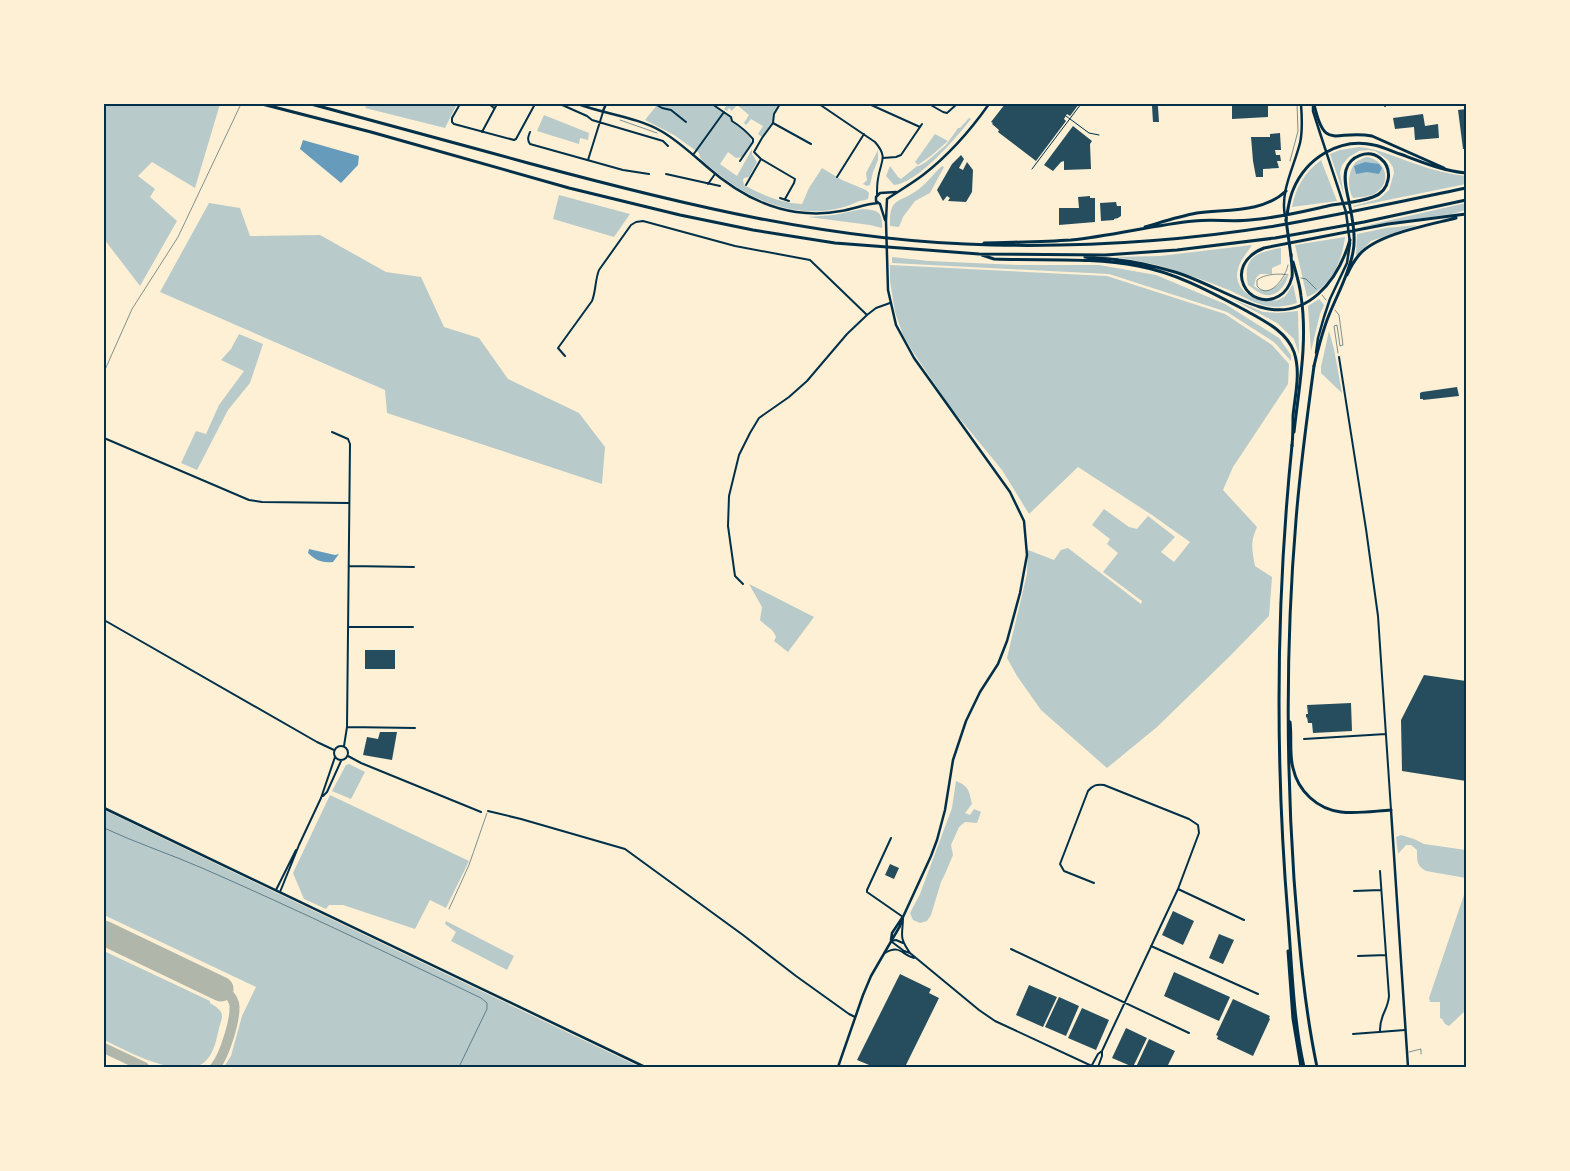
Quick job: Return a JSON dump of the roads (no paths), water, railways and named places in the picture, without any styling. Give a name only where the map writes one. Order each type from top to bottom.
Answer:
[{"type":"highway","points":[[262,104],[372,132],[569,188],[680,215],[753,230],[835,243],[979,254],[1076,255],[1177,250],[1275,238],[1364,222],[1466,200]]},
{"type":"highway","points":[[312,104],[572,175],[702,207],[839,232],[915,241],[1047,246],[1187,238],[1328,217],[1466,188]]},
{"type":"highway","points":[[1313,104],[1321,127],[1329,135],[1334,137],[1372,136],[1449,170]]},
{"type":"highway","points":[[1466,173],[1422,162],[1374,145],[1359,143],[1339,146],[1326,152],[1304,170],[1293,189],[1286,220],[1290,254],[1293,274],[1287,288],[1277,297],[1265,299],[1252,295],[1242,281],[1241,274],[1244,262],[1253,253],[1264,248],[1277,245],[1300,241],[1333,234],[1388,224],[1466,214]]},
{"type":"highway","points":[[961,244],[1072,240],[1192,221],[1250,220],[1297,212],[1333,205],[1359,200],[1373,197],[1379,194],[1387,184],[1389,177],[1386,165],[1377,156],[1364,154],[1349,163],[1346,169],[1345,176],[1348,195],[1354,235],[1353,251],[1328,318],[1314,366],[1302,455],[1296,520],[1290,607],[1289,780],[1296,905],[1307,1014],[1317,1067]]},
{"type":"highway","points":[[1138,230],[1196,214],[1256,206],[1279,198],[1286,191]]},
{"type":"highway","points":[[1340,288],[1359,254],[1373,244],[1392,236],[1466,214]]},
{"type":"highway","points":[[1076,255],[1145,264],[1176,272],[1262,307],[1279,309],[1295,307],[1318,295],[1340,267],[1350,240]]},
{"type":"highway","points":[[979,254],[994,259],[1107,262],[1138,266],[1172,275],[1199,286],[1256,316],[1281,333],[1288,340],[1297,362],[1282,576],[1279,673],[1281,807],[1288,919],[1289,985],[1295,1037],[1302,1067]]},
{"type":"highway","points":[[1290,254],[1301,296],[1304,327],[1303,362],[1292,446]]},
{"type":"highway","points":[[1288,709],[1292,766],[1296,778],[1306,795],[1322,806],[1342,812],[1391,810]]},
{"type":"main road","points":[[578,104],[652,126],[667,135],[734,189],[752,199],[781,210],[807,213],[842,211],[866,204],[879,204],[886,201],[923,175],[959,143],[990,104]]},
{"type":"main road","points":[[603,112],[606,104]]},
{"type":"main road","points":[[1286,220],[1284,210],[1286,191],[1302,132],[1301,104]]},
{"type":"main road","points":[[1313,104],[1317,125],[1346,212],[1350,240],[1347,263],[1330,299],[1318,338],[1314,366]]},
{"type":"main road","points":[[866,204],[883,193],[897,192]]},
{"type":"main road","points":[[838,1067],[871,976],[891,941],[892,933],[903,916],[935,844],[945,810],[953,760],[966,721],[980,692],[998,664],[1005,647],[1020,592],[1027,555],[1026,528],[1019,507],[907,347],[896,325],[888,290],[886,201],[883,193]]},
{"type":"main road","points":[[876,196],[876,201],[886,221]]},
{"type":"main road","points":[[104,808],[645,1067]]},
{"type":"main road","points":[[1391,810],[1408,1067]]},
{"type":"street","points":[[460,104],[452,118],[454,124],[514,140],[535,104]]},
{"type":"street","points":[[489,104],[494,108]]},
{"type":"street","points":[[482,132],[497,104]]},
{"type":"street","points":[[560,104],[599,122],[663,141],[668,146]]},
{"type":"street","points":[[655,104],[671,110],[686,122]]},
{"type":"street","points":[[712,104],[731,117],[732,121],[742,127],[753,139],[740,161]]},
{"type":"street","points":[[780,104],[774,114],[773,122],[754,152],[761,159],[795,178],[785,199]]},
{"type":"street","points":[[820,104],[864,134],[882,149],[883,158],[876,196]]},
{"type":"street","points":[[869,104],[921,126],[901,155],[883,158]]},
{"type":"street","points":[[929,104],[947,113],[957,104]]},
{"type":"street","points":[[1032,170],[1081,104]]},
{"type":"street","points":[[588,160],[603,112]]},
{"type":"street","points":[[693,155],[724,112]]},
{"type":"street","points":[[1066,116],[1089,133],[1099,135]]},
{"type":"street","points":[[773,122],[811,144]]},
{"type":"street","points":[[530,132],[528,138],[530,144],[623,170],[649,174]]},
{"type":"street","points":[[838,177],[864,134]]},
{"type":"street","points":[[746,185],[761,159]]},
{"type":"street","points":[[774,171],[776,167]]},
{"type":"street","points":[[639,178],[640,172]]},
{"type":"street","points":[[666,174],[720,186]]},
{"type":"street","points":[[708,184],[715,174]]},
{"type":"street","points":[[744,178],[748,182]]},
{"type":"street","points":[[878,186],[883,193]]},
{"type":"street","points":[[780,198],[789,201]]},
{"type":"street","points":[[565,356],[558,348],[592,301],[595,295],[596,277],[599,270],[631,226],[636,222],[642,221],[735,246],[808,260],[867,315]]},
{"type":"street","points":[[743,584],[734,576],[728,526],[729,496],[739,455],[759,418],[798,390],[824,364],[848,334],[867,315],[876,308],[890,303]]},
{"type":"street","points":[[1339,358],[1374,590],[1391,810]]},
{"type":"street","points":[[332,432],[345,437],[349,441],[347,727],[344,746]]},
{"type":"street","points":[[104,438],[249,500],[262,502],[349,503]]},
{"type":"street","points":[[348,566],[414,567]]},
{"type":"street","points":[[104,620],[334,750]]},
{"type":"street","points":[[348,626],[413,627]]},
{"type":"street","points":[[347,727],[415,728]]},
{"type":"street","points":[[1304,739],[1386,734]]},
{"type":"street","points":[[334,750],[339,746],[344,746]]},
{"type":"street","points":[[344,746],[348,749],[348,756]]},
{"type":"street","points":[[280,892],[321,798],[335,757],[334,750]]},
{"type":"street","points":[[321,798],[327,792],[342,760],[348,756]]},
{"type":"street","points":[[348,756],[481,812]]},
{"type":"street","points":[[335,757],[342,760]]},
{"type":"street","points":[[1094,883],[1064,871],[1060,864],[1088,791],[1092,786],[1104,785],[1189,819],[1198,825],[1199,833],[1181,883],[1102,1051],[1102,1056],[1094,1067]]},
{"type":"street","points":[[488,811],[530,821],[625,849],[796,976],[856,1017]]},
{"type":"street","points":[[892,838],[866,890],[903,916],[901,933],[903,943],[910,953]]},
{"type":"street","points":[[276,890],[288,863],[299,845]]},
{"type":"street","points":[[1380,872],[1388,1000],[1380,1020],[1380,1032]]},
{"type":"street","points":[[1178,889],[1244,920]]},
{"type":"street","points":[[1354,891],[1381,890]]},
{"type":"street","points":[[891,941],[896,940],[903,943]]},
{"type":"street","points":[[891,941],[917,958],[995,1021],[1094,1067]]},
{"type":"street","points":[[1151,946],[1258,994]]},
{"type":"street","points":[[884,954],[892,949],[896,949],[917,958]]},
{"type":"street","points":[[1012,949],[1189,1033]]},
{"type":"street","points":[[1358,956],[1386,955]]},
{"type":"street","points":[[1353,1034],[1405,1030]]},
{"type":"street","points":[[1094,1067],[1098,1054],[1102,1051]]},
{"type":"lane","points":[[104,372],[132,309],[178,237],[241,104]]},
{"type":"lane","points":[[449,909],[469,865],[488,811]]},
{"type":"lane","points":[[104,828],[203,868],[319,920],[481,998],[486,1003],[487,1009],[459,1067]]},
{"type":"lane","points":[[1407,1053],[1421,1049],[1421,1054]]},
{"type":"water","points":[[303,140],[359,156],[358,165],[341,183],[300,149]]},
{"type":"water","points":[[1365,162],[1379,164],[1382,168],[1379,174],[1367,172],[1356,174],[1354,166]]},
{"type":"water","points":[[309,549],[335,555],[339,554],[333,562],[323,562],[311,556],[308,553]]}]
